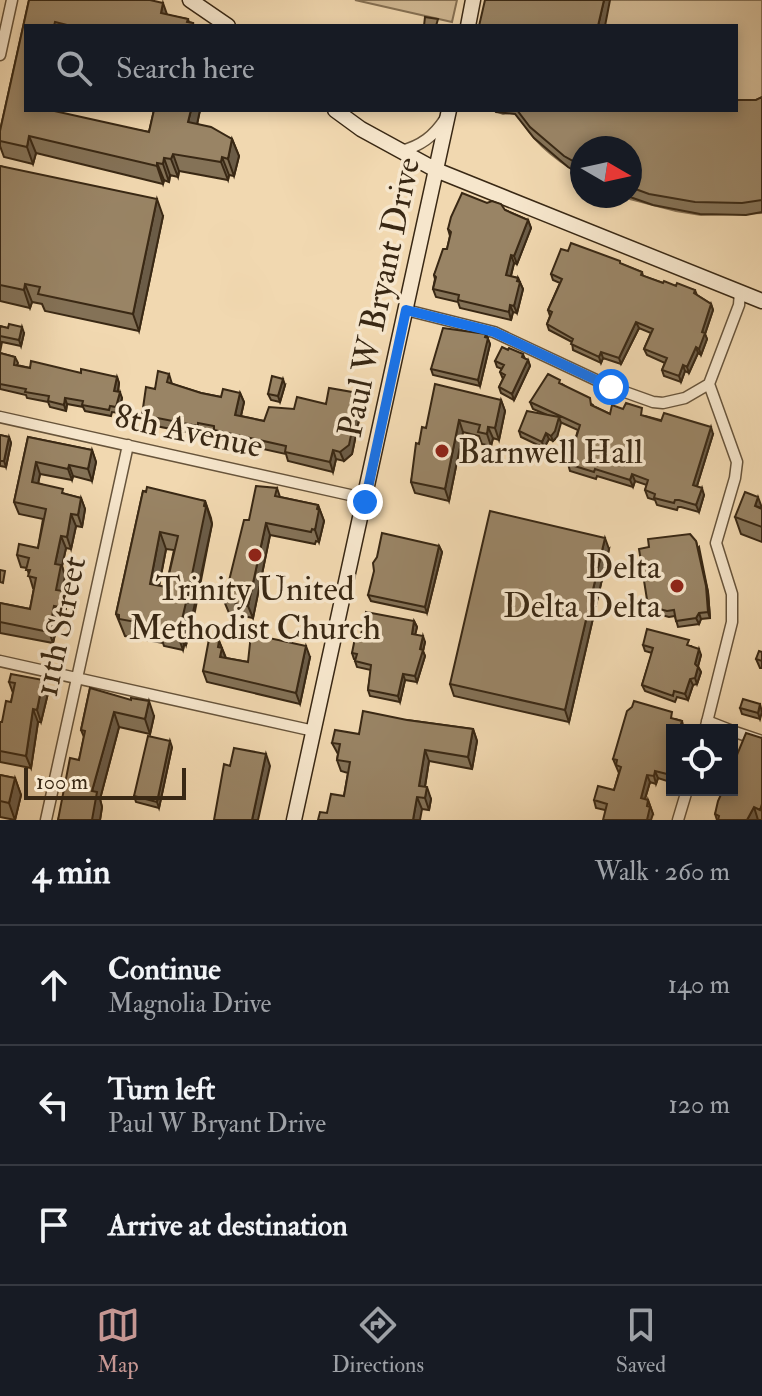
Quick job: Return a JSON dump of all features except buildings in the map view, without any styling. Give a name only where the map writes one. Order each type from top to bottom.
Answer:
[{"type":"main road","points":[[190,0],[225,24]]},
{"type":"main road","points":[[468,24],[473,0]]},
{"type":"main road","points":[[338,112],[361,129],[436,170],[762,301]]},
{"type":"main road","name":"Paul W Bryant Drive","points":[[294,820],[448,112]]},
{"type":"street","points":[[0,55],[12,0]]},
{"type":"street","name":"Paul W Bryant Drive","points":[[401,151],[424,142],[437,131],[448,112]]},
{"type":"street","points":[[406,310],[494,332],[611,387],[663,403],[685,398],[709,384],[739,305],[740,292]]},
{"type":"street","points":[[706,724],[732,622],[732,594],[717,551],[716,535],[735,478],[737,462],[709,384]]},
{"type":"street","name":"8th Avenue","points":[[0,417],[350,495],[365,502]]},
{"type":"street","name":"11th Street","points":[[46,820],[128,445]]},
{"type":"street","points":[[0,661],[314,731]]},
{"type":"street","points":[[738,732],[762,741]]},
{"type":"street","points":[[678,820],[685,796]]},
{"type":"shaded area","points":[[355,0],[457,0],[452,22]]},
{"type":"shaded area","points":[[493,0],[762,0],[762,213],[701,215],[642,202],[642,136],[570,136],[570,168],[544,148],[529,132],[517,112],[738,112],[738,24],[487,24]]},
{"type":"place","name":"Barnwell Hall","points":[[442,451]]},
{"type":"place","name":"Trinity United Methodist Church","points":[[255,555]]},
{"type":"place","name":"Delta Delta Delta","points":[[677,586]]},
{"type":"route","points":[[365,502],[406,310],[494,332],[611,387]]}]
